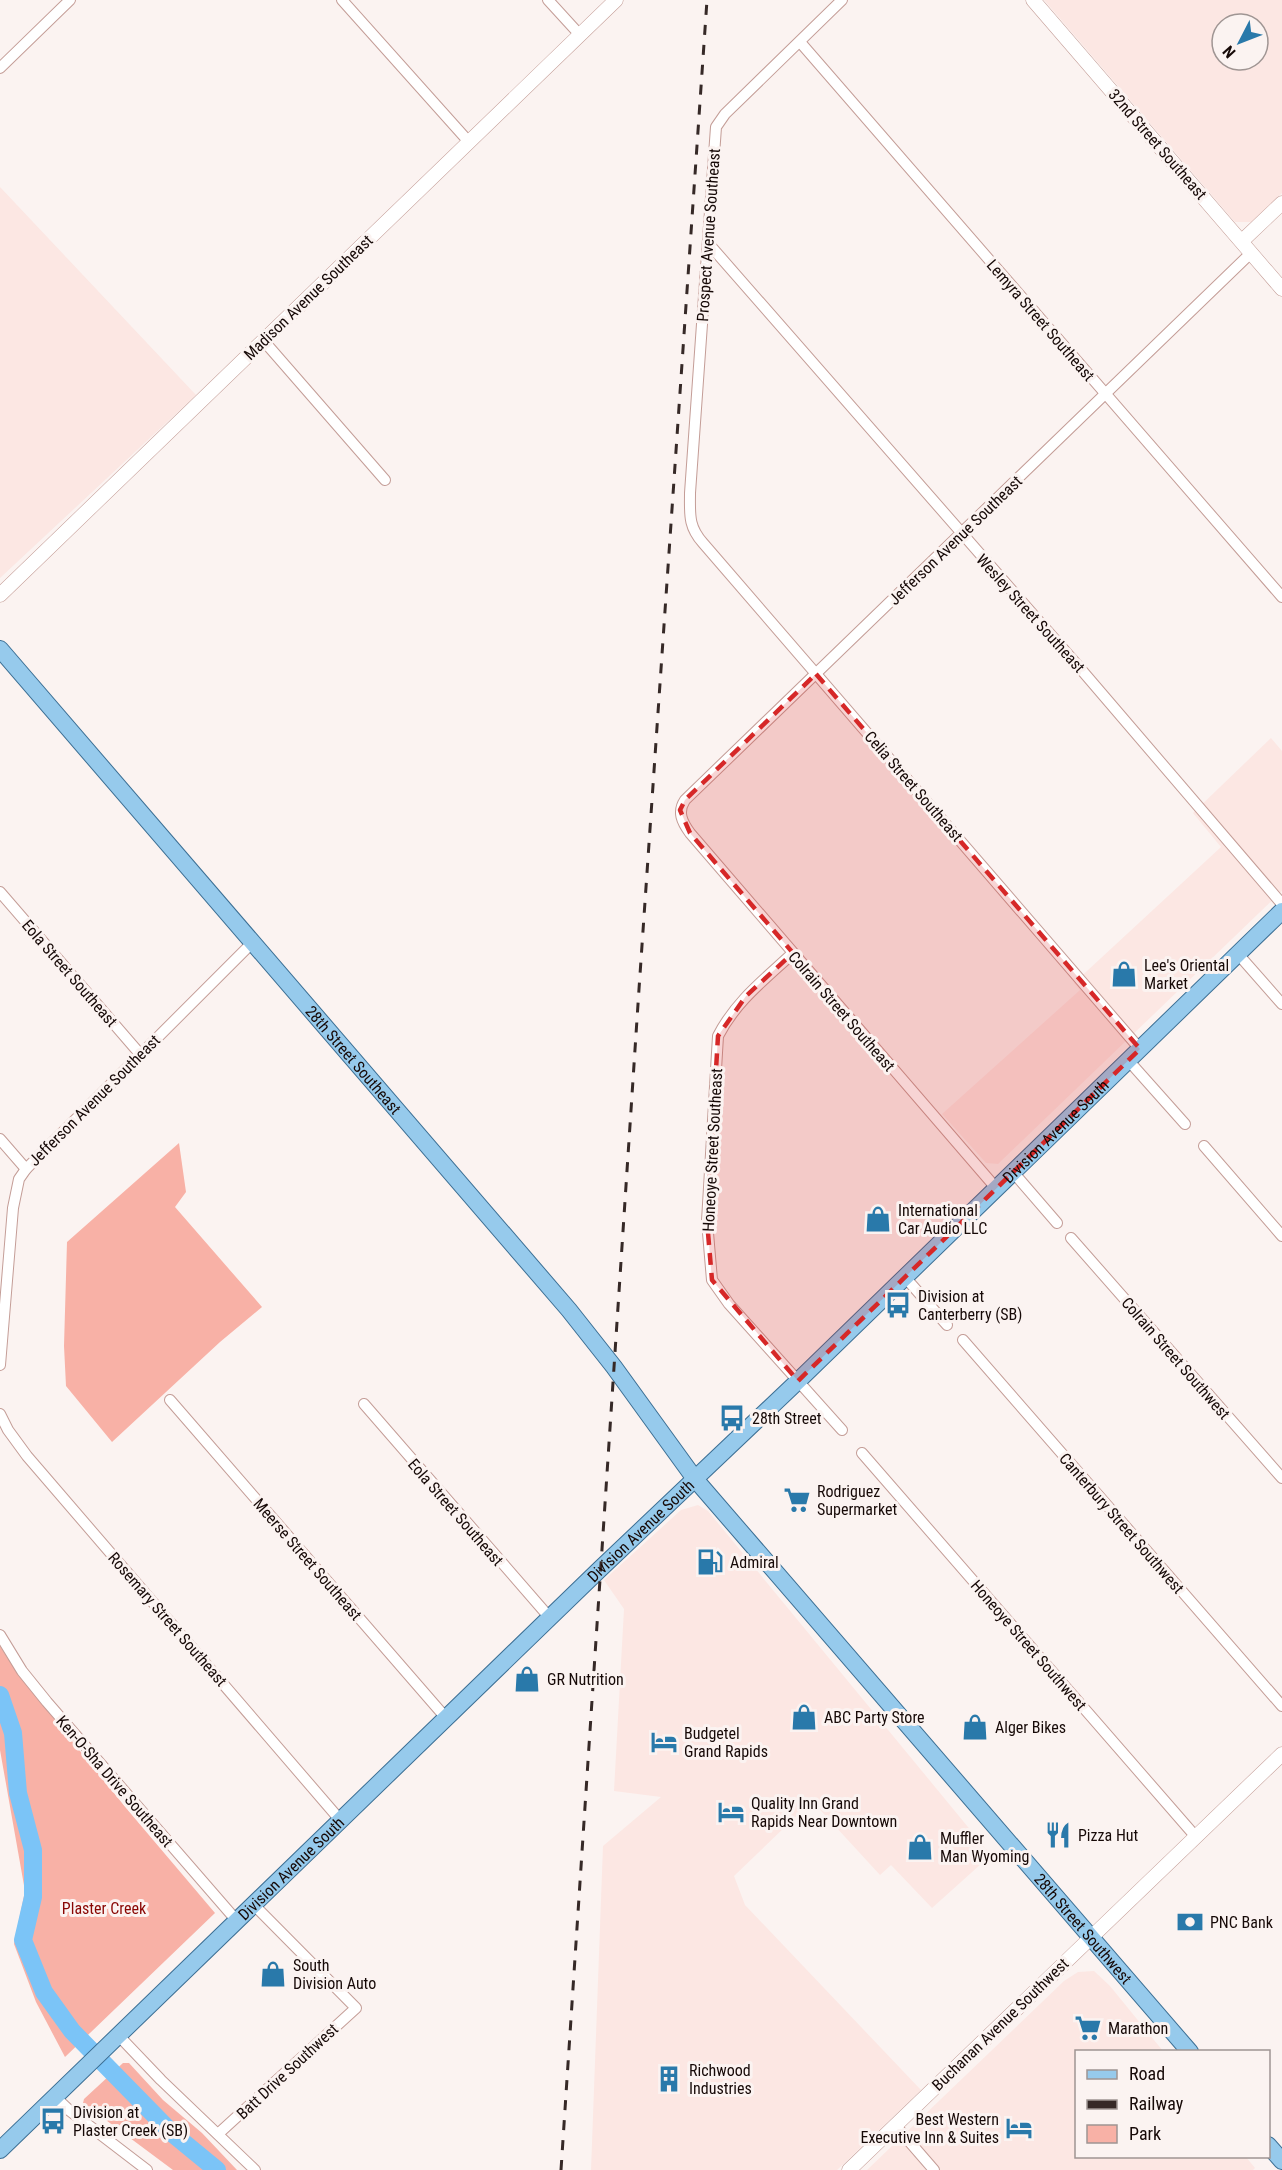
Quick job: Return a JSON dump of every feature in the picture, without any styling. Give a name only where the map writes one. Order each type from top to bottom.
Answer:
[{"type":"main road","name":"28th Street Southeast","points":[[0,649],[569,1311],[614,1367],[695,1479]]},
{"type":"main road","name":"Division Avenue South","points":[[0,2150],[1282,911]]},
{"type":"main road","name":"28th Street Southwest","points":[[695,1479],[1188,2050]]},
{"type":"main road","points":[[1270,2146],[1282,2161]]},
{"type":"street","points":[[0,68],[70,0]]},
{"type":"street","points":[[342,0],[468,142]]},
{"type":"street","points":[[548,0],[580,35]]},
{"type":"street","name":"Madison Avenue Southeast","points":[[0,595],[616,0]]},
{"type":"street","name":"Prospect Avenue Southeast","points":[[690,522],[690,493],[716,127],[725,114],[842,0]]},
{"type":"street","name":"32nd Street Southeast","points":[[1033,0],[1282,289]]},
{"type":"street","name":"Lemyra Street Southeast","points":[[800,42],[1282,597]]},
{"type":"street","points":[[1242,241],[1282,203]]},
{"type":"street","name":"Wesley Street Southeast","points":[[708,243],[1079,667],[1282,904]]},
{"type":"street","name":"Jefferson Avenue Southeast","points":[[690,832],[681,817],[680,810],[685,800],[1251,253]]},
{"type":"street","points":[[263,340],[385,480]]},
{"type":"street","name":"Celia Street Southeast","points":[[690,522],[696,535],[816,674],[1134,1054],[1185,1124]]},
{"type":"street","name":"Colrain Street Southeast","points":[[690,832],[996,1188]]},
{"type":"street","name":"Eola Street Southeast","points":[[0,892],[140,1054]]},
{"type":"street","name":"Jefferson Avenue Southeast","points":[[0,1365],[2,1318],[18,1179],[253,942]]},
{"type":"street","name":"Honeoye Street Southeast","points":[[793,953],[746,996],[729,1016],[718,1036],[707,1221],[712,1280],[729,1304],[798,1381]]},
{"type":"street","points":[[1238,954],[1282,1004]]},
{"type":"street","points":[[0,1139],[26,1169]]},
{"type":"street","points":[[1204,1146],[1282,1236]]},
{"type":"street","points":[[1013,1172],[1057,1223]]},
{"type":"street","name":"Colrain Street Southwest","points":[[1071,1238],[1282,1478]]},
{"type":"street","points":[[904,1276],[947,1325]]},
{"type":"street","name":"Canterbury Street Southwest","points":[[963,1340],[1282,1706]]},
{"type":"street","points":[[798,1381],[842,1430]]},
{"type":"street","name":"Meerse Street Southeast","points":[[170,1400],[446,1718]]},
{"type":"street","name":"Eola Street Southeast","points":[[364,1404],[549,1618]]},
{"type":"street","name":"Rosemary Street Southeast","points":[[0,1414],[8,1430],[27,1456],[341,1821]]},
{"type":"street","name":"Honeoye Street Southwest","points":[[862,1454],[1196,1837]]},
{"type":"street","name":"Ken-O-Sha Drive Southeast","points":[[0,1635],[22,1671],[46,1702],[237,1921]]},
{"type":"street","name":"Buchanan Avenue Southwest","points":[[849,2170],[1282,1754]]},
{"type":"street","name":"Batt Drive Southwest","points":[[218,2134],[356,2008],[254,1905]]},
{"type":"street","points":[[113,2042],[160,2080],[255,2170]]},
{"type":"street","points":[[61,2092],[70,2111],[147,2170]]},
{"type":"street","points":[[895,2125],[934,2170]]},
{"type":"highlighted area","points":[[816,674],[1140,1049],[798,1381],[712,1280],[707,1221],[718,1036],[746,996],[793,953],[690,833],[680,810],[685,800]]},
{"type":"shaded area","points":[[1044,0],[1282,0],[1282,193],[1253,222],[1235,222]]},
{"type":"shaded area","points":[[0,187],[196,395],[0,578]]},
{"type":"shaded area","points":[[1271,738],[1282,751],[1282,891],[998,1164],[986,1163],[942,1114],[1080,990],[1074,983],[1221,847],[1193,813]]},
{"type":"shaded area","points":[[698,1505],[708,1511],[991,1855],[932,1908],[891,1865],[880,1875],[812,1801],[734,1876],[745,1905],[921,2090],[837,2170],[591,2170],[603,1846],[661,1797],[614,1791],[624,1609],[604,1580],[681,1510]]},
{"type":"shaded area","points":[[1094,1971],[1110,1986],[1162,2050],[1075,2050],[1075,2158],[1247,2158],[1255,2168],[1253,2170],[867,2170],[1064,1981],[1078,1972]]},
{"type":"green space","points":[[179,1143],[186,1192],[175,1207],[262,1307],[220,1342],[112,1442],[66,1386],[64,1346],[67,1242]]},
{"type":"green space","name":"Plaster Creek","points":[[0,1646],[18,1674],[126,1808],[215,1913],[65,2057],[36,2002],[14,1944],[25,1891],[0,1750]]},
{"type":"green space","points":[[123,2063],[129,2063],[163,2100],[202,2133],[237,2170],[173,2170],[83,2103],[84,2099]]},
{"type":"waterway","name":"Plaster Creek","points":[[0,1695],[13,1733],[18,1793],[33,1850],[33,1897],[23,1940],[44,1992],[72,2031],[172,2133],[217,2170]]},
{"type":"railway","points":[[561,2170],[707,0]]},
{"type":"place","name":"Lee's Oriental Market","points":[[1124,974]]},
{"type":"place","name":"International Car Audio LLC","points":[[878,1219]]},
{"type":"place","name":"Division at Canterberry (SB)","points":[[898,1305]]},
{"type":"place","name":"28th Street","points":[[732,1418]]},
{"type":"place","name":"Rodriguez Supermarket","points":[[797,1500]]},
{"type":"place","name":"Admiral","points":[[710,1562]]},
{"type":"place","name":"GR Nutrition","points":[[527,1679]]},
{"type":"place","name":"ABC Party Store","points":[[804,1717]]},
{"type":"place","name":"Alger Bikes","points":[[975,1727]]},
{"type":"place","name":"Budgetel Grand Rapids","points":[[664,1742]]},
{"type":"place","name":"Quality Inn Grand Rapids Near Downtown","points":[[731,1812]]},
{"type":"place","name":"Pizza Hut","points":[[1058,1835]]},
{"type":"place","name":"Muffler Man Wyoming","points":[[920,1847]]},
{"type":"place","name":"PNC Bank","points":[[1190,1922]]},
{"type":"place","name":"South Division Auto","points":[[273,1974]]},
{"type":"place","name":"Marathon","points":[[1088,2028]]},
{"type":"place","name":"Richwood Industries","points":[[669,2079]]},
{"type":"place","name":"Division at Plaster Creek (SB)","points":[[53,2121]]},
{"type":"place","name":"Best Western Executive Inn & Suites","points":[[1019,2128]]}]
